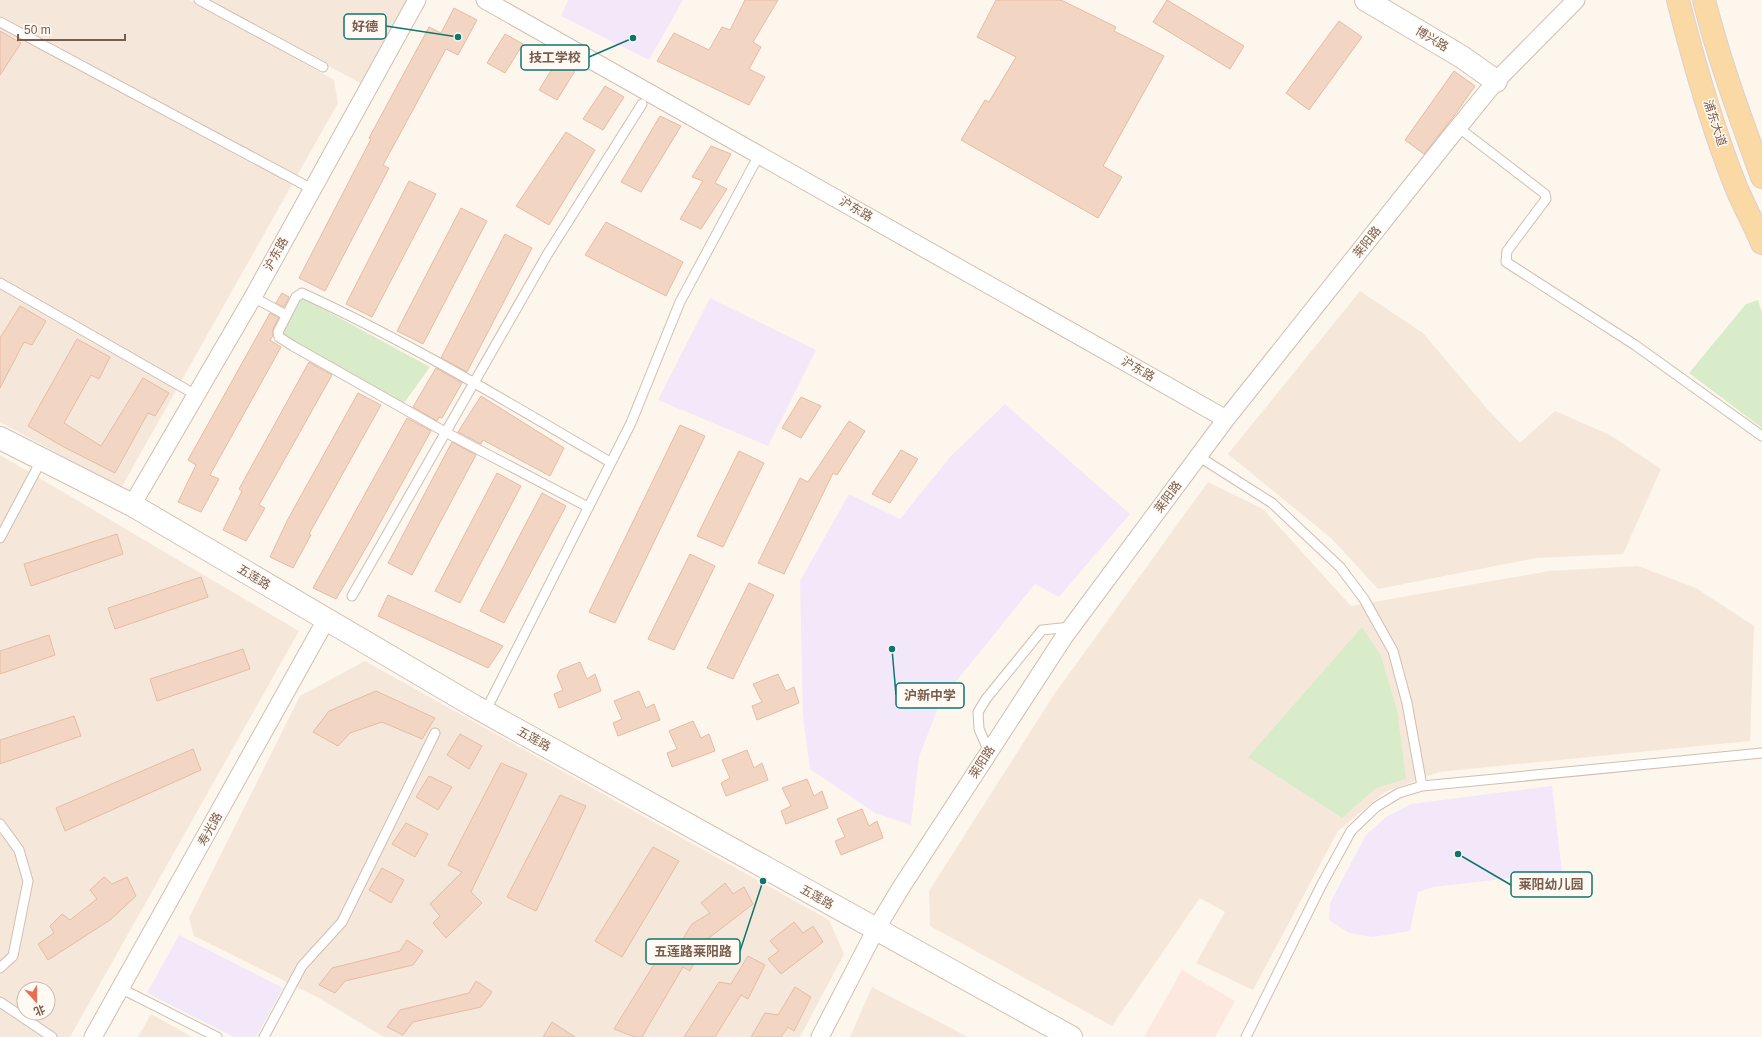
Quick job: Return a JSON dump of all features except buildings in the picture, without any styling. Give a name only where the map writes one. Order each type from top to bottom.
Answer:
[{"type":"main road","name":"浦东大道","points":[[1678,0],[1687,37],[1713,121],[1736,187],[1762,243]]},
{"type":"main road","points":[[1704,0],[1712,31],[1733,97],[1762,177]]},
{"type":"street","name":"沪东路","points":[[132,505],[252,297],[417,0]]},
{"type":"street","name":"沪东路","points":[[485,0],[1226,419]]},
{"type":"street","name":"博兴路","points":[[1366,0],[1462,57],[1496,81]]},
{"type":"street","name":"莱阳路","points":[[820,1037],[876,929],[902,886],[1018,706],[1071,627],[1226,419],[1496,81],[1576,0]]},
{"type":"street","name":"五莲路","points":[[0,438],[132,505],[326,620],[486,712],[876,929],[1013,1003],[1071,1037]]},
{"type":"street","name":"寿光路","points":[[93,1037],[326,620]]},
{"type":"lane","points":[[199,0],[323,67]]},
{"type":"lane","points":[[0,22],[312,189]]},
{"type":"lane","points":[[352,596],[547,255],[642,104]]},
{"type":"lane","points":[[1459,128],[1545,194],[1546,199],[1507,251],[1506,262],[1635,345],[1762,436]]},
{"type":"lane","points":[[486,712],[610,462],[631,423],[680,302],[759,155]]},
{"type":"lane","points":[[0,283],[196,395]]},
{"type":"lane","points":[[588,507],[445,432],[279,337],[278,332],[286,315],[296,297],[302,293],[474,381],[610,462]]},
{"type":"lane","points":[[252,297],[286,315]]},
{"type":"lane","points":[[1198,456],[1272,503],[1340,567],[1364,599],[1393,651],[1407,703],[1422,786]]},
{"type":"lane","points":[[0,538],[42,459]]},
{"type":"lane","points":[[989,752],[979,728],[978,712],[1042,630],[1071,627]]},
{"type":"lane","points":[[264,1037],[302,966],[342,922],[435,733]]},
{"type":"lane","points":[[1246,1037],[1322,884],[1351,831],[1376,806],[1399,793],[1422,786],[1762,753]]},
{"type":"lane","points":[[0,824],[19,850],[28,881],[13,956],[0,968]]},
{"type":"lane","points":[[120,988],[217,1037]]},
{"type":"lane","points":[[0,1002],[52,1037]]},
{"type":"shaded area","points":[[0,0],[190,0],[334,80],[338,103],[121,488],[0,422]]},
{"type":"shaded area","points":[[208,0],[410,0],[362,84]]},
{"type":"shaded area","points":[[568,0],[683,0],[649,60],[561,16]]},
{"type":"shaded area","points":[[1360,291],[1423,333],[1489,411],[1520,443],[1555,411],[1610,435],[1661,469],[1623,554],[1536,558],[1378,589],[1331,538],[1228,454]]},
{"type":"shaded area","points":[[710,298],[816,350],[768,446],[658,400]]},
{"type":"shaded area","points":[[1005,404],[1130,514],[1059,597],[1035,584],[941,700],[919,757],[911,825],[875,813],[810,769],[803,716],[800,581],[849,494],[900,519],[950,457]]},
{"type":"shaded area","points":[[0,455],[299,631],[70,1037],[0,1037]]},
{"type":"shaded area","points":[[1208,482],[1263,509],[1351,606],[1549,571],[1638,566],[1696,588],[1754,626],[1750,741],[1439,772],[1385,792],[1338,831],[1253,990],[1196,963],[1225,912],[1200,898],[1112,1026],[930,926],[929,891],[1053,696]]},
{"type":"shaded area","points":[[365,661],[829,920],[844,954],[800,1037],[384,1037],[319,998],[194,936],[189,918],[300,696]]},
{"type":"shaded area","points":[[1552,786],[1562,872],[1433,887],[1418,892],[1410,931],[1373,937],[1349,933],[1329,920],[1330,903],[1366,835],[1386,817],[1411,804]]},
{"type":"shaded area","points":[[179,935],[283,988],[256,1037],[234,1037],[147,993]]},
{"type":"shaded area","points":[[1182,970],[1235,1001],[1215,1037],[1144,1037]]},
{"type":"shaded area","points":[[872,987],[968,1037],[850,1037]]},
{"type":"shaded area","points":[[151,1014],[192,1037],[138,1037]]},
{"type":"green space","points":[[301,297],[430,367],[404,403],[280,334]]},
{"type":"green space","points":[[1758,300],[1762,313],[1762,428],[1689,373],[1746,304]]},
{"type":"green space","points":[[1362,627],[1381,656],[1397,710],[1406,779],[1376,788],[1342,818],[1248,757]]},
{"type":"place","name":"好德","points":[[458,37]]},
{"type":"place","name":"技工学校","points":[[633,38]]},
{"type":"place","name":"沪新中学","points":[[892,649]]},
{"type":"place","name":"莱阳幼儿园","points":[[1458,854]]},
{"type":"place","name":"五莲路莱阳路","points":[[763,881]]}]
